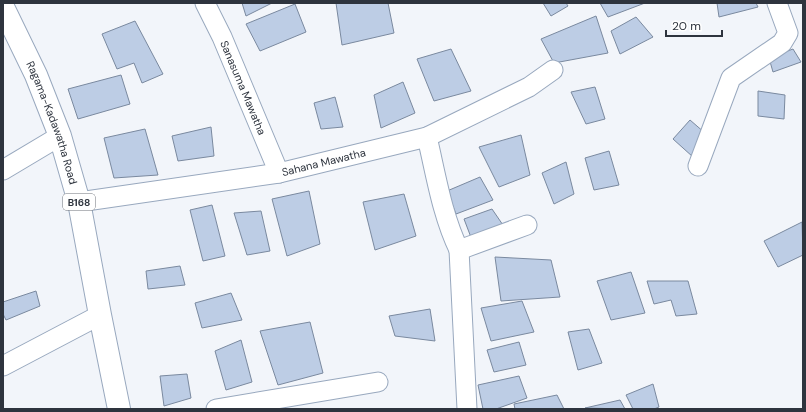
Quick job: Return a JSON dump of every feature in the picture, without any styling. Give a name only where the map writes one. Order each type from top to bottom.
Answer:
[{"type":"main road","name":"Ragama-Kadawatha Road","points":[[3,7],[36,76],[60,136],[79,202],[119,409]]},
{"type":"street","name":"Sanasuma Mawatha","points":[[205,3],[222,37],[279,173]]},
{"type":"street","points":[[698,166],[731,78],[782,43],[788,33],[778,3]]},
{"type":"street","name":"Sahana Mawatha","points":[[79,202],[279,173],[427,137],[529,87],[553,70]]},
{"type":"street","points":[[3,170],[60,136]]},
{"type":"street","points":[[427,137],[444,212],[452,237],[459,250],[467,409]]},
{"type":"street","points":[[459,250],[527,225]]},
{"type":"street","points":[[3,366],[100,315]]},
{"type":"street","points":[[216,409],[378,382]]},
{"type":"building","points":[[242,3],[272,3],[246,16]]},
{"type":"building","points":[[336,3],[388,3],[394,33],[342,45]]},
{"type":"building","points":[[543,3],[566,3],[568,6],[551,16]]},
{"type":"building","points":[[600,3],[645,3],[608,17]]},
{"type":"building","points":[[717,3],[756,3],[758,7],[719,17]]},
{"type":"building","points":[[295,4],[306,32],[260,51],[246,24]]},
{"type":"building","points":[[596,16],[608,53],[554,63],[541,39]]},
{"type":"building","points":[[636,17],[653,37],[620,54],[611,31]]},
{"type":"building","points":[[135,21],[163,74],[142,83],[134,63],[117,69],[102,34]]},
{"type":"building","points":[[451,49],[471,91],[434,101],[417,59]]},
{"type":"building","points":[[793,49],[801,62],[773,72],[769,58]]},
{"type":"building","points":[[121,75],[130,104],[78,119],[68,89]]},
{"type":"building","points":[[403,82],[415,113],[381,128],[374,95]]},
{"type":"building","points":[[595,87],[605,119],[586,124],[571,92]]},
{"type":"building","points":[[758,91],[785,95],[784,119],[758,116]]},
{"type":"building","points":[[335,97],[343,127],[321,129],[314,103]]},
{"type":"building","points":[[690,120],[705,133],[693,157],[673,139]]},
{"type":"building","points":[[211,127],[214,156],[178,161],[172,136]]},
{"type":"building","points":[[145,129],[158,175],[114,178],[104,138]]},
{"type":"building","points":[[521,135],[530,175],[499,187],[479,147]]},
{"type":"building","points":[[609,151],[619,185],[594,190],[585,158]]},
{"type":"building","points":[[566,162],[574,194],[554,204],[542,173]]},
{"type":"building","points":[[480,177],[493,200],[456,214],[447,191]]},
{"type":"building","points":[[309,191],[320,244],[287,256],[272,199]]},
{"type":"building","points":[[404,194],[416,236],[375,250],[363,202]]},
{"type":"building","points":[[212,205],[225,256],[203,261],[190,210]]},
{"type":"building","points":[[492,209],[505,228],[472,240],[464,219]]},
{"type":"building","points":[[261,211],[270,251],[247,255],[234,213]]},
{"type":"building","points":[[802,222],[803,255],[778,267],[764,241]]},
{"type":"building","points":[[495,257],[551,260],[560,297],[501,301]]},
{"type":"building","points":[[180,266],[185,285],[148,289],[146,271]]},
{"type":"building","points":[[631,272],[645,313],[611,320],[597,281]]},
{"type":"building","points":[[647,281],[688,281],[697,314],[676,316],[671,300],[654,304]]},
{"type":"building","points":[[36,291],[40,306],[6,320],[3,314],[3,302]]},
{"type":"building","points":[[231,293],[242,320],[202,328],[195,303]]},
{"type":"building","points":[[522,301],[534,332],[491,341],[481,308]]},
{"type":"building","points":[[430,309],[435,341],[395,336],[389,316]]},
{"type":"building","points":[[310,322],[323,373],[278,385],[260,331]]},
{"type":"building","points":[[589,329],[602,363],[578,370],[568,332]]},
{"type":"building","points":[[241,340],[252,382],[226,390],[215,351]]},
{"type":"building","points":[[519,342],[526,365],[494,372],[487,350]]},
{"type":"building","points":[[187,374],[191,398],[164,406],[160,376]]},
{"type":"building","points":[[519,376],[527,398],[496,409],[483,409],[478,385]]},
{"type":"building","points":[[653,384],[659,407],[654,409],[633,409],[626,395]]},
{"type":"building","points":[[557,395],[564,409],[515,409],[514,404]]},
{"type":"building","points":[[620,400],[625,409],[585,408]]}]
